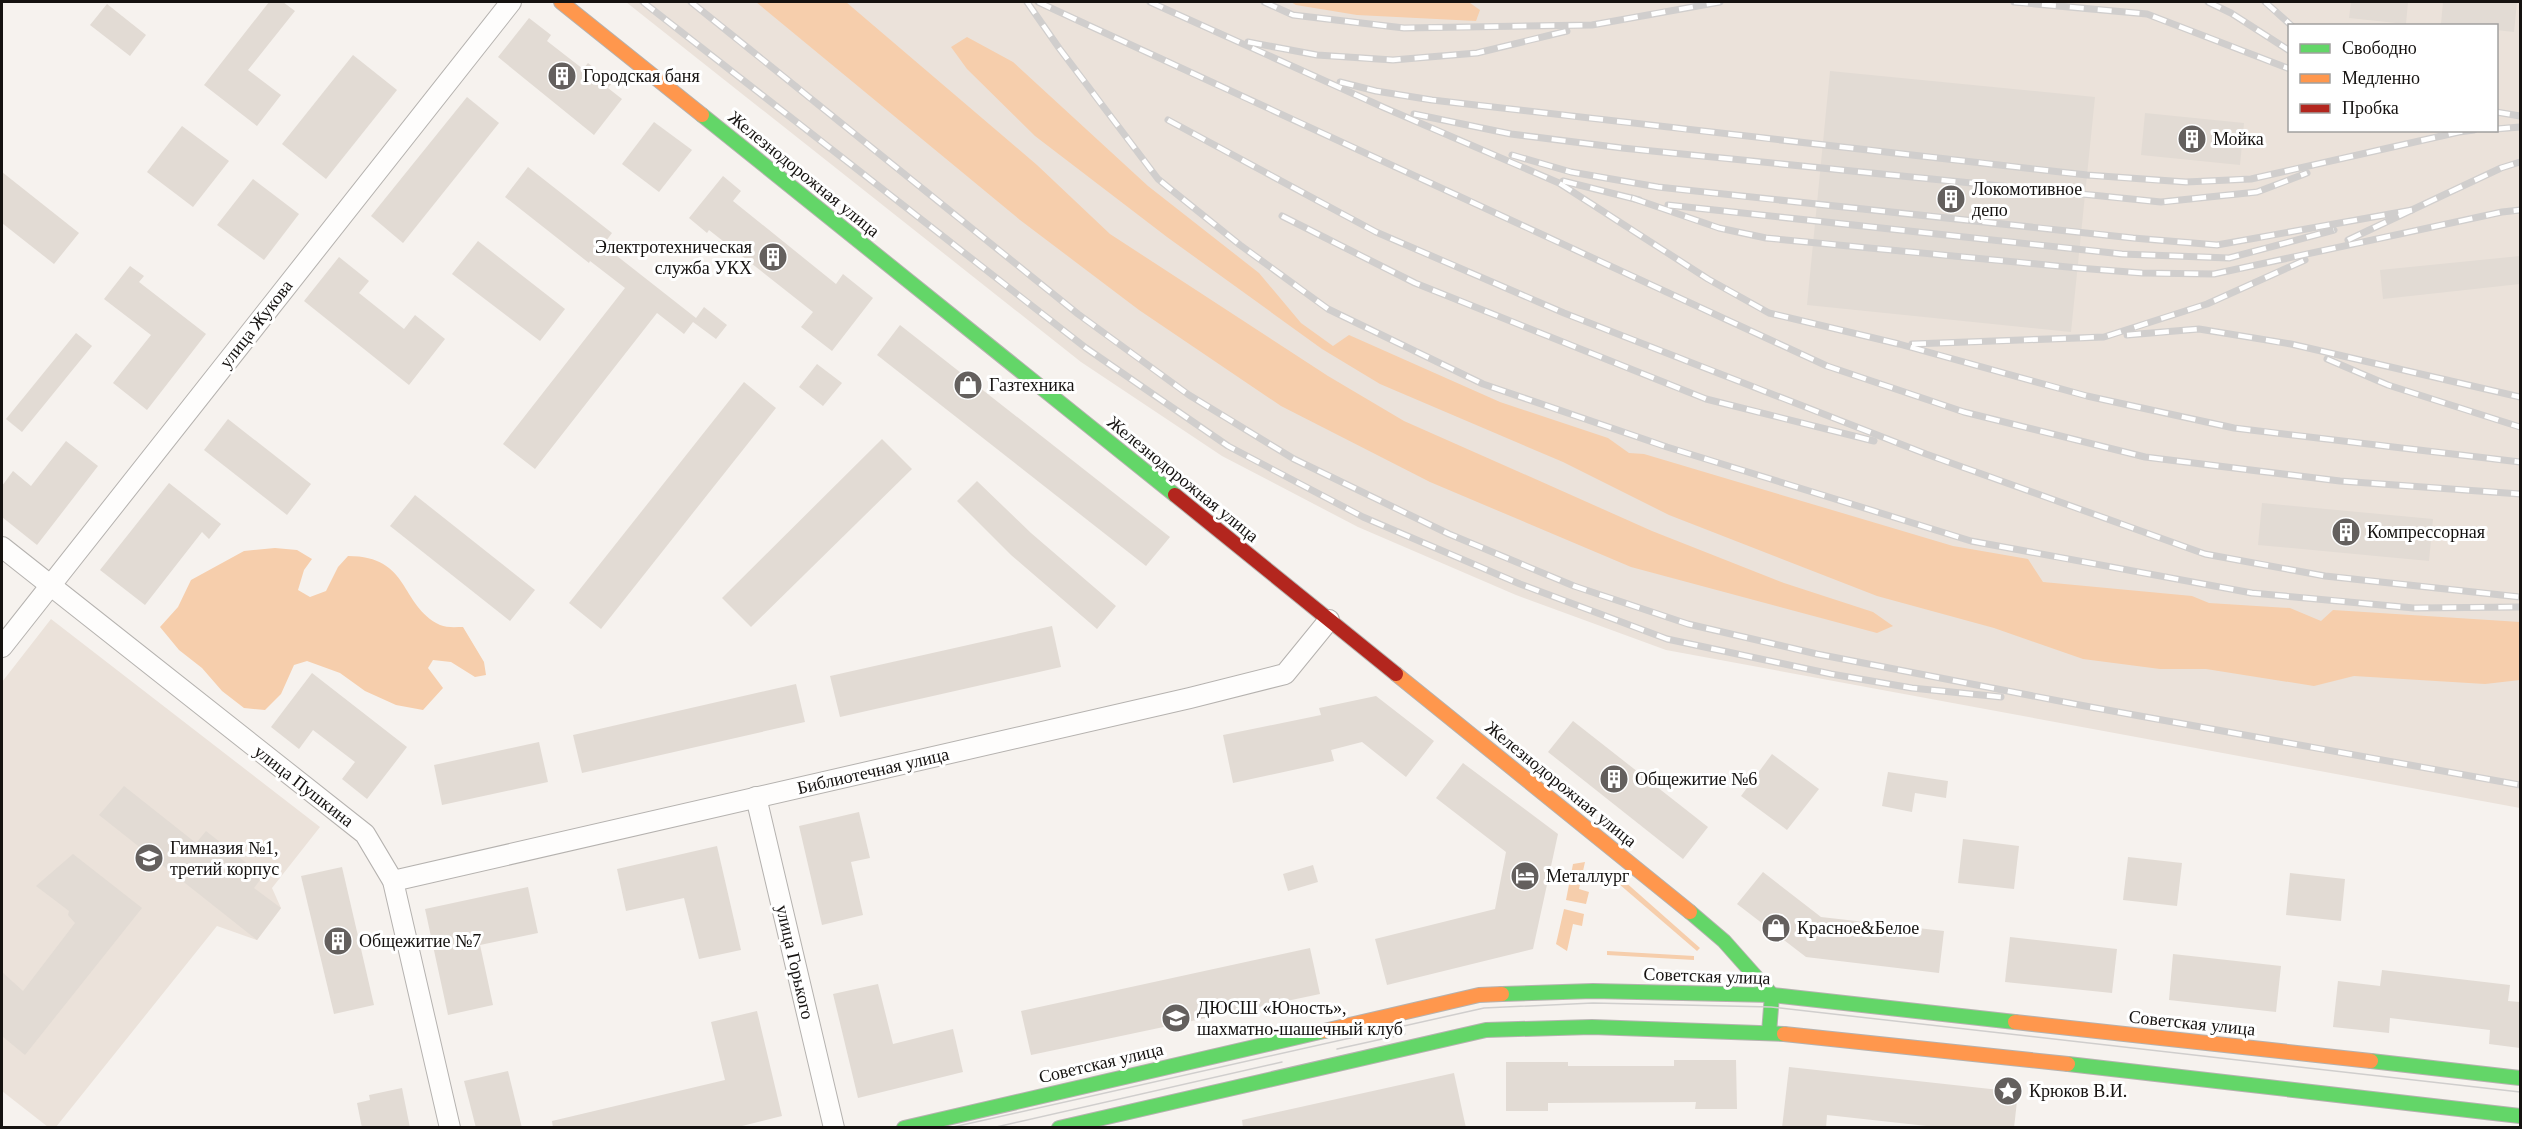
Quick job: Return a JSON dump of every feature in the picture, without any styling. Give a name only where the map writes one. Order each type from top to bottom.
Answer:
[{"type":"main road","name":"Железнодорожная улица","points":[[561,2],[1618,852],[1715,933],[1772,995]]},
{"type":"main road","name":"Советская улица","points":[[904,1128],[1479,995],[1593,991],[1772,995],[2520,1078]]},
{"type":"main road","points":[[1769,1033],[1772,995]]},
{"type":"main road","points":[[1059,1128],[1486,1030],[1592,1027],[1769,1033],[1919,1047],[2520,1116]]},
{"type":"street","name":"улица Жукова","points":[[2,647],[511,2]]},
{"type":"street","name":"улица Пушкина","points":[[2,547],[365,834],[393,881],[450,1128]]},
{"type":"street","name":"Библиотечная улица","points":[[393,881],[1190,698],[1285,674],[1329,620]]},
{"type":"street","name":"улица Горького","points":[[756,797],[834,1128]]},
{"type":"shaded area","points":[[626,2],[2520,2],[2520,808],[1666,650],[1516,595],[1358,527],[1222,456],[1081,362]]},
{"type":"shaded area","points":[[756,2],[846,2],[1037,165],[1110,234],[1328,376],[1404,421],[1652,531],[1784,583],[1873,612],[1893,626],[1877,633],[1631,567],[1430,482],[1281,406],[1139,310],[1020,220]]},
{"type":"shaded area","points":[[1291,2],[1460,2],[1470,3],[1480,10],[1476,21],[1357,15],[1296,5]]},
{"type":"shaded area","points":[[967,37],[1013,62],[1148,186],[1259,273],[1301,323],[1333,346],[1349,335],[1500,402],[1608,438],[1629,453],[1644,454],[1953,546],[2028,559],[2043,582],[2192,596],[2209,603],[2290,608],[2321,621],[2333,610],[2520,622],[2520,680],[2485,684],[2354,676],[2314,686],[2206,669],[2160,669],[2083,659],[1994,628],[1877,596],[1669,515],[1563,462],[1380,384],[1322,349],[1167,237],[1035,136],[967,69],[951,47]]},
{"type":"shaded area","points":[[275,548],[297,550],[312,559],[304,570],[298,590],[310,597],[326,591],[338,567],[348,556],[368,558],[383,564],[394,573],[417,606],[427,616],[443,626],[463,627],[484,662],[486,675],[475,677],[451,662],[433,660],[428,668],[443,688],[423,710],[396,705],[365,691],[340,673],[307,661],[294,665],[281,694],[265,710],[244,708],[222,691],[202,668],[179,650],[160,627],[178,607],[191,580],[244,551]]},
{"type":"shaded area","name":"Гимназия №1, третий корпус","points":[[51,619],[320,827],[272,888],[281,908],[257,940],[217,926],[56,1127],[48,1127],[2,1091],[2,682]]},
{"type":"shaded area","points":[[1585,862],[1579,889],[1589,892],[1586,904],[1566,900],[1573,864]]},
{"type":"shaded area","points":[[1623,880],[1700,948],[1697,951],[1619,884]]},
{"type":"shaded area","points":[[1564,909],[1584,914],[1582,926],[1573,924],[1567,951],[1556,944]]},
{"type":"shaded area","points":[[1607,951],[1694,956],[1694,960],[1607,955]]},
{"type":"building","points":[[269,2],[283,2],[295,11],[248,70],[281,95],[257,126],[204,85]]},
{"type":"building","points":[[2351,2],[2408,2],[2406,24],[2349,18]]},
{"type":"building","points":[[2443,2],[2517,2],[2514,32],[2498,30],[2498,24],[2441,24]]},
{"type":"building","points":[[107,4],[146,35],[130,56],[90,25]]},
{"type":"building","name":"Городская баня","points":[[529,18],[551,35],[547,41],[583,69],[588,63],[612,83],[608,88],[622,99],[594,135],[498,57]]},
{"type":"building","points":[[353,55],[397,90],[326,179],[282,144]]},
{"type":"building","name":"Локомотивное депо","points":[[1830,71],[2095,97],[2071,332],[1807,305]]},
{"type":"building","points":[[467,97],[499,123],[403,243],[371,216]]},
{"type":"building","name":"Мойка","points":[[2145,113],[2244,123],[2240,165],[2141,155]]},
{"type":"building","points":[[654,122],[692,150],[659,192],[622,164]]},
{"type":"building","points":[[182,126],[229,161],[193,207],[147,172]]},
{"type":"building","points":[[528,167],[612,233],[603,245],[696,318],[704,307],[727,325],[716,339],[693,322],[684,334],[657,313],[535,469],[503,444],[625,288],[590,261],[589,263],[505,197]]},
{"type":"building","points":[[2,172],[79,233],[54,264],[2,223]]},
{"type":"building","points":[[723,176],[741,191],[733,201],[836,284],[843,274],[873,298],[832,351],[801,327],[813,312],[709,230],[707,233],[689,218]]},
{"type":"building","points":[[253,179],[299,214],[264,260],[217,225]]},
{"type":"building","points":[[478,241],[565,309],[540,341],[452,274]]},
{"type":"building","points":[[2520,256],[2520,284],[2383,299],[2380,270]]},
{"type":"building","points":[[339,257],[369,281],[359,293],[404,329],[415,315],[445,339],[409,385],[304,301]]},
{"type":"building","points":[[130,266],[144,276],[139,282],[206,334],[147,410],[113,383],[151,335],[104,299]]},
{"type":"building","points":[[900,325],[1170,537],[1146,566],[877,355]]},
{"type":"building","points":[[76,333],[92,346],[22,432],[6,419]]},
{"type":"building","points":[[817,364],[842,383],[823,406],[799,387]]},
{"type":"building","points":[[744,382],[776,408],[601,629],[569,603]]},
{"type":"building","points":[[228,419],[311,484],[287,515],[204,450]]},
{"type":"building","points":[[882,439],[912,469],[751,627],[722,598]]},
{"type":"building","points":[[66,441],[98,466],[37,545],[2,517],[2,486],[13,471],[31,486]]},
{"type":"building","points":[[977,481],[1031,533],[1116,606],[1097,629],[1011,555],[957,501]]},
{"type":"building","points":[[169,483],[221,524],[209,539],[202,532],[145,605],[100,570]]},
{"type":"building","points":[[415,495],[535,590],[510,621],[390,526]]},
{"type":"building","name":"Компрессорная","points":[[2262,503],[2433,519],[2429,561],[2258,545]]},
{"type":"building","points":[[1052,626],[1061,667],[840,717],[830,676]]},
{"type":"building","points":[[312,673],[407,747],[367,799],[342,779],[355,762],[313,730],[299,749],[271,727]]},
{"type":"building","points":[[796,684],[805,722],[582,773],[573,735]]},
{"type":"building","points":[[1376,696],[1434,741],[1406,777],[1362,742],[1331,750],[1334,761],[1233,783],[1223,735],[1321,715],[1319,708]]},
{"type":"building","name":"Общежитие №6","points":[[1573,721],[1708,827],[1683,859],[1548,752]]},
{"type":"building","points":[[539,742],[548,782],[442,805],[434,765]]},
{"type":"building","points":[[1772,754],[1819,789],[1787,830],[1741,796]]},
{"type":"building","name":"Металлург","points":[[1463,763],[1558,834],[1533,949],[1387,985],[1375,939],[1495,909],[1506,852],[1436,798]]},
{"type":"building","points":[[1888,772],[1948,781],[1946,798],[1915,793],[1912,812],[1882,806]]},
{"type":"building","points":[[124,786],[196,843],[206,831],[263,876],[254,888],[281,908],[257,940],[99,815]]},
{"type":"building","points":[[859,812],[870,858],[851,862],[863,915],[822,925],[799,826]]},
{"type":"building","points":[[1963,839],[2019,846],[2014,889],[1958,883]]},
{"type":"building","points":[[717,846],[741,950],[699,959],[684,898],[626,911],[617,869]]},
{"type":"building","points":[[73,854],[142,908],[25,1055],[2,1036],[2,972],[23,991],[75,923],[68,915],[69,911],[36,886]]},
{"type":"building","points":[[2128,857],[2182,863],[2177,906],[2123,900]]},
{"type":"building","points":[[1313,865],[1318,882],[1288,891],[1283,874]]},
{"type":"building","name":"Общежитие №7","points":[[342,867],[374,1005],[334,1014],[301,876]]},
{"type":"building","points":[[1763,872],[1821,917],[1944,931],[1939,973],[1806,957],[1737,904]]},
{"type":"building","points":[[2290,873],[2345,879],[2341,921],[2286,915]]},
{"type":"building","points":[[528,887],[538,933],[480,945],[493,1005],[448,1015],[425,909]]},
{"type":"building","points":[[2010,937],[2117,949],[2112,993],[2005,982]]},
{"type":"building","points":[[1310,948],[1320,994],[1031,1055],[1021,1011]]},
{"type":"building","points":[[2173,954],[2281,966],[2276,1012],[2169,1000]]},
{"type":"building","points":[[2382,970],[2510,985],[2508,1001],[2520,1002],[2520,1048],[2489,1044],[2490,1030],[2390,1018],[2389,1033],[2333,1027],[2338,981],[2380,986]]},
{"type":"building","points":[[878,984],[893,1044],[953,1029],[963,1072],[858,1098],[833,994]]},
{"type":"building","points":[[757,1011],[782,1116],[734,1128],[553,1128],[552,1121],[725,1080],[711,1022]]},
{"type":"building","points":[[1674,1060],[1736,1060],[1737,1109],[1695,1109],[1696,1102],[1548,1103],[1548,1111],[1506,1111],[1506,1062],[1568,1062],[1568,1066],[1674,1066]]},
{"type":"building","points":[[1789,1067],[2018,1092],[2014,1128],[1945,1128],[1827,1115],[1826,1128],[1782,1128]]},
{"type":"building","points":[[508,1071],[522,1128],[476,1128],[464,1081]]},
{"type":"building","points":[[1454,1073],[1466,1128],[1243,1128],[1242,1120]]},
{"type":"building","points":[[402,1088],[410,1128],[362,1128],[357,1103],[370,1100],[369,1095]]},
{"type":"tram line","points":[[949,1128],[1484,1008],[1593,1003],[1771,1007],[2520,1092]]},
{"type":"tram line","points":[[1337,1049],[1405,1034]]},
{"type":"tram line","points":[[992,1128],[1282,1062]]},
{"type":"railway","points":[[643,2],[1086,348],[1228,446],[1363,517],[1520,584],[1667,639],[1831,674],[1912,688],[2001,697]]},
{"type":"railway","points":[[691,2],[1078,314],[1189,395],[1294,459],[1449,534],[1574,586],[1688,624],[1817,654],[2085,706],[2520,785]]},
{"type":"railway","points":[[1027,2],[1158,179],[1240,245],[1328,309],[1483,384],[1667,447],[1971,541],[2252,593],[2414,608],[2520,607]]},
{"type":"railway","points":[[1038,2],[1827,366],[1964,412],[2145,457],[2340,481],[2520,494]]},
{"type":"railway","points":[[1150,2],[1385,108],[1559,183],[1708,279],[1769,313],[1899,344],[2087,396],[2234,428],[2520,462]]},
{"type":"railway","points":[[1264,2],[1293,15],[1404,28],[1592,25],[1720,2]]},
{"type":"railway","points":[[2014,2],[2147,14],[2288,68]]},
{"type":"railway","points":[[2208,2],[2231,13],[2288,50]]},
{"type":"railway","points":[[2265,2],[2290,24]]},
{"type":"railway","points":[[1248,42],[1317,55],[1393,60],[1477,53],[1567,31]]},
{"type":"railway","points":[[1340,82],[1376,91],[1432,100],[2087,175],[2186,182],[2251,179],[2459,132]]},
{"type":"railway","points":[[2498,112],[2520,116]]},
{"type":"railway","points":[[1414,114],[1511,134],[1622,148],[2161,202],[2257,192],[2307,173]]},
{"type":"railway","points":[[1168,120],[1376,232],[1564,313],[1926,454],[2205,554],[2325,576],[2520,597]]},
{"type":"railway","points":[[2498,129],[2520,127]]},
{"type":"railway","points":[[1512,155],[1571,172],[1658,187],[2217,245],[2412,210]]},
{"type":"railway","points":[[2348,240],[2501,168],[2520,162]]},
{"type":"railway","points":[[1563,181],[1639,200]]},
{"type":"railway","points":[[1632,198],[1719,228],[1766,238],[2078,268],[2142,273],[2214,274],[2520,210]]},
{"type":"railway","points":[[1668,205],[2122,254],[2229,258],[2334,230]]},
{"type":"railway","points":[[1282,216],[1415,283],[1706,399],[1874,441]]},
{"type":"railway","points":[[1912,344],[2104,337],[2207,304],[2305,260]]},
{"type":"railway","points":[[2127,335],[2199,329],[2291,344],[2520,397]]},
{"type":"railway","points":[[2327,359],[2388,385],[2520,427]]},
{"type":"traffic: fast","points":[[702,115],[1175,495]]},
{"type":"traffic: fast","points":[[1690,912],[1724,941],[1772,995],[1769,1033]]},
{"type":"traffic: fast","points":[[1502,994],[1593,991],[1772,995],[2015,1022]]},
{"type":"traffic: fast","points":[[1059,1128],[1486,1030],[1592,1027],[1784,1034]]},
{"type":"traffic: fast","points":[[904,1128],[1324,1031]]},
{"type":"traffic: fast","points":[[2371,1061],[2520,1078]]},
{"type":"traffic: fast","points":[[2068,1064],[2520,1116]]},
{"type":"traffic: slow","points":[[561,2],[702,115]]},
{"type":"traffic: slow","points":[[1396,674],[1690,912]]},
{"type":"traffic: slow","points":[[1324,1031],[1479,995],[1502,994]]},
{"type":"traffic: slow","points":[[2015,1022],[2371,1061]]},
{"type":"traffic: slow","points":[[1784,1034],[2068,1064]]},
{"type":"traffic: jam","points":[[1175,495],[1396,674]]},
{"type":"place","name":"Городская баня","points":[[562,76]]},
{"type":"place","name":"Мойка","points":[[2192,139]]},
{"type":"place","name":"Локомотивное депо","points":[[1951,199]]},
{"type":"place","name":"Электротехническая служба УКХ","points":[[773,257]]},
{"type":"place","name":"Газтехника","points":[[968,385]]},
{"type":"place","name":"Компрессорная","points":[[2346,532]]},
{"type":"place","name":"Общежитие №6","points":[[1614,779]]},
{"type":"place","name":"Гимназия №1, третий корпус","points":[[149,858]]},
{"type":"place","name":"Металлург","points":[[1525,876]]},
{"type":"place","name":"Красное&Белое","points":[[1776,928]]},
{"type":"place","name":"Общежитие №7","points":[[338,941]]},
{"type":"place","name":"ДЮСШ «Юность», шахматно-шашечный клуб","points":[[1176,1018]]},
{"type":"place","name":"Крюков В.И.","points":[[2008,1091]]}]
